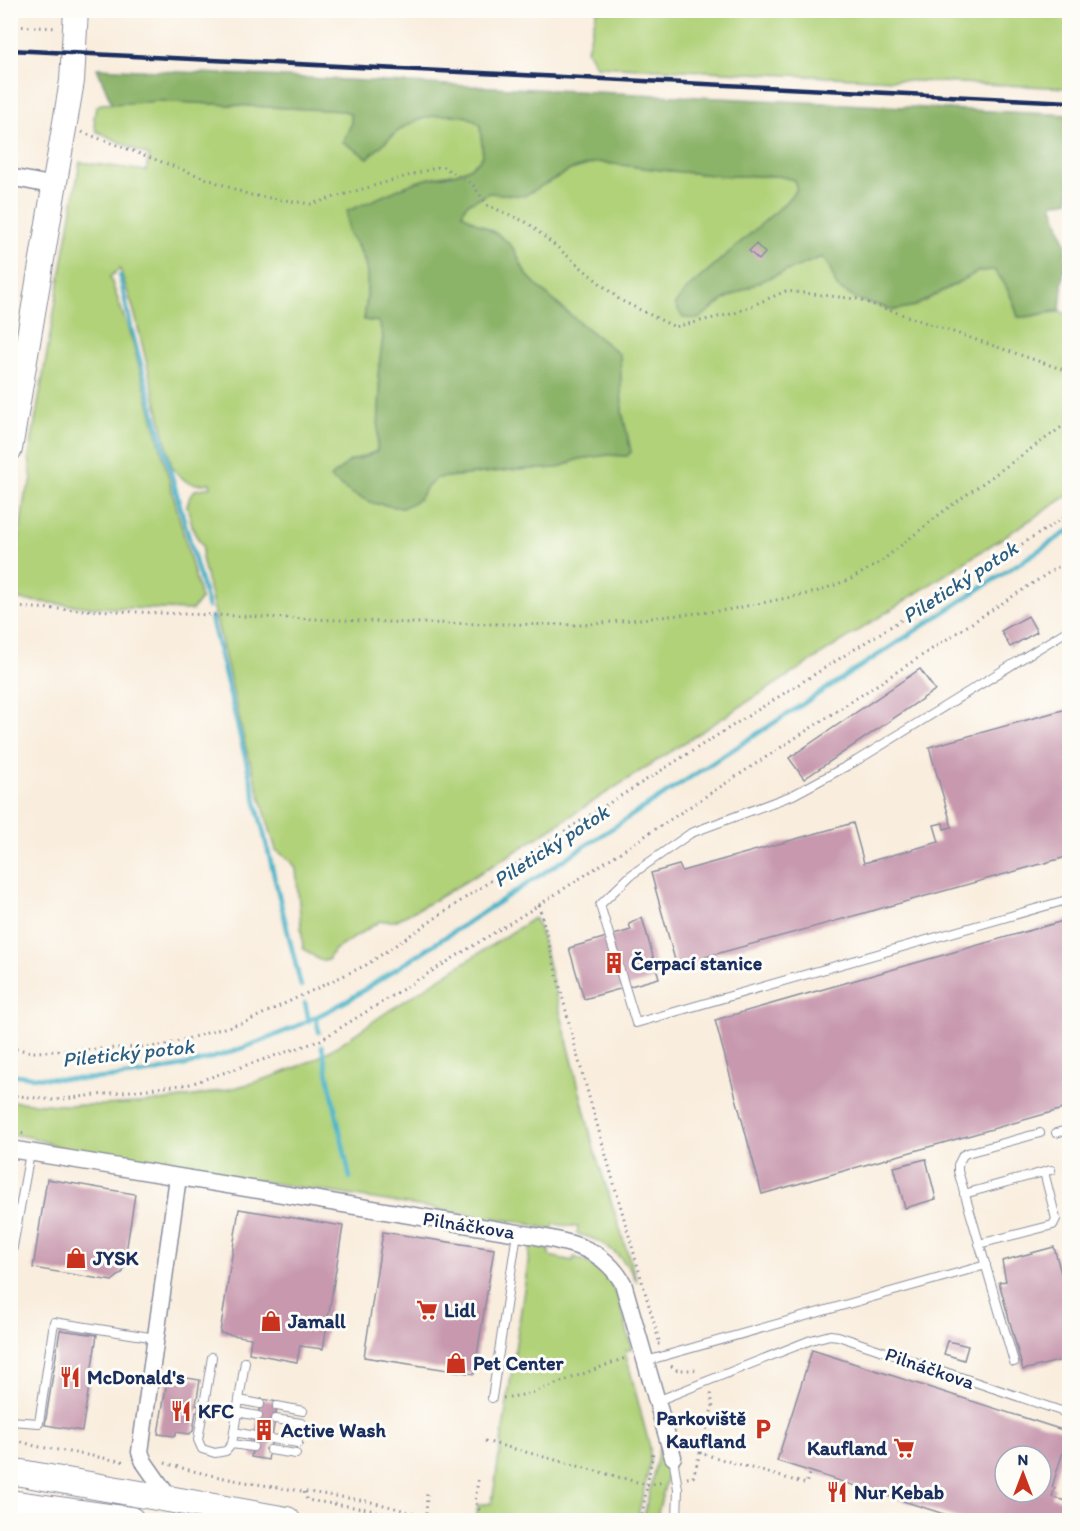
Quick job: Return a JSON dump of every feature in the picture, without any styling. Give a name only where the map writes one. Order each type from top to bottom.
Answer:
[{"type":"main road","points":[[12,1469],[287,1521]]},
{"type":"main road","points":[[10,1503],[131,1521]]},
{"type":"street","points":[[10,449],[15,391],[65,125],[74,62],[76,20]]},
{"type":"street","points":[[10,177],[55,186]]},
{"type":"street","name":"Pilnáčkova","points":[[10,1149],[517,1233],[578,1246],[596,1253],[608,1262],[623,1283],[640,1356],[657,1401],[673,1457]]},
{"type":"street","points":[[169,1498],[144,1462],[140,1452],[178,1177]]},
{"type":"lane","points":[[1070,630],[856,760],[793,795],[690,833],[631,875],[600,905],[636,1023],[1070,899]]},
{"type":"lane","points":[[1056,1133],[1070,1129]]},
{"type":"lane","points":[[1014,1362],[964,1194],[958,1165],[963,1155],[1040,1133]]},
{"type":"lane","points":[[10,1263],[12,1240],[30,1153]]},
{"type":"lane","points":[[964,1194],[1048,1171],[1056,1219],[1053,1225],[979,1244]]},
{"type":"lane","points":[[492,1398],[517,1233]]},
{"type":"lane","points":[[640,1356],[986,1265]]},
{"type":"lane","points":[[10,1421],[39,1423],[54,1322],[155,1343]]},
{"type":"lane","name":"Pilnáčkova","points":[[657,1401],[811,1340],[830,1335],[1070,1414]]},
{"type":"lane","points":[[212,1357],[199,1445],[205,1450],[219,1453],[228,1450],[232,1444],[246,1362]]},
{"type":"lane","points":[[239,1400],[260,1404]]},
{"type":"lane","points":[[277,1407],[303,1411]]},
{"type":"lane","points":[[237,1412],[258,1416]]},
{"type":"lane","points":[[275,1419],[301,1423]]},
{"type":"lane","points":[[234,1432],[255,1436]]},
{"type":"lane","points":[[272,1439],[298,1443]]},
{"type":"lane","points":[[232,1444],[253,1447]]},
{"type":"lane","points":[[270,1450],[296,1454]]},
{"type":"lane","points":[[673,1457],[679,1500],[677,1521]]},
{"type":"path","points":[[10,26],[76,20]]},
{"type":"path","points":[[65,125],[250,195],[310,204],[442,166],[473,185],[487,206],[528,223],[620,300],[675,327],[735,313],[786,291],[810,293],[857,299],[1070,372]]},
{"type":"path","points":[[10,607],[403,622],[583,625],[727,610],[816,592],[851,579],[879,563],[945,510],[1070,421]]},
{"type":"path","points":[[10,1048],[34,1052],[162,1046],[248,1021],[366,965],[560,834],[1070,514]]},
{"type":"path","points":[[10,1095],[54,1100],[190,1084],[319,1041],[539,905],[1070,559]]},
{"type":"path","points":[[492,1398],[529,1394],[640,1356],[660,1344],[578,1058],[539,905]]},
{"type":"path","points":[[485,1441],[648,1485],[693,1477],[713,1405],[708,1385]]},
{"type":"path","points":[[10,1438],[35,1446],[135,1463],[154,1460],[204,1475],[362,1500],[436,1521]]},
{"type":"path","points":[[640,1520],[655,1442]]},
{"type":"path","points":[[700,1453],[806,1484],[810,1472]]},
{"type":"path","points":[[478,1480],[475,1502],[485,1521]]},
{"type":"path","points":[[304,1492],[307,1500],[367,1509],[408,1521]]},
{"type":"path","points":[[426,1519],[427,1493]]},
{"type":"green space","points":[[597,11],[1069,11],[1069,88],[596,66],[587,50]]},
{"type":"green space","points":[[97,68],[1069,115],[1069,200],[1052,204],[1066,244],[1060,311],[1018,317],[1009,292],[994,270],[979,271],[915,306],[894,310],[856,299],[837,287],[830,268],[822,257],[761,281],[725,299],[698,319],[683,318],[675,304],[686,290],[782,206],[797,189],[794,180],[779,176],[724,176],[598,162],[570,170],[524,196],[489,193],[467,204],[462,213],[507,241],[526,273],[539,287],[620,355],[622,411],[631,452],[627,456],[608,455],[579,459],[557,468],[511,470],[437,478],[418,500],[402,508],[373,503],[351,493],[330,478],[350,461],[377,451],[380,391],[378,375],[383,337],[379,322],[364,320],[367,265],[348,232],[347,211],[416,182],[461,172],[469,168],[483,156],[480,125],[463,116],[450,115],[437,115],[414,121],[395,133],[368,158],[343,142],[351,124],[351,115],[345,111],[159,101],[112,104]]},
{"type":"green space","points":[[159,101],[345,111],[351,115],[351,124],[368,158],[395,133],[414,121],[437,115],[450,115],[472,119],[480,125],[483,156],[475,164],[459,173],[433,177],[416,183],[348,232],[361,254],[367,274],[364,320],[380,322],[383,337],[378,375],[380,391],[377,451],[350,461],[351,493],[373,503],[402,508],[418,500],[437,478],[511,470],[557,468],[579,459],[608,455],[627,456],[631,452],[622,411],[620,355],[538,287],[526,273],[507,241],[462,213],[467,204],[489,193],[524,195],[570,170],[598,162],[724,176],[779,176],[794,180],[797,189],[782,206],[686,290],[698,319],[725,299],[761,281],[822,257],[830,268],[837,287],[856,299],[894,310],[915,306],[979,271],[994,270],[1009,292],[1018,317],[1057,312],[1069,314],[1069,495],[510,855],[395,921],[380,921],[333,951],[328,960],[319,960],[303,948],[296,869],[291,861],[276,850],[246,748],[202,558],[203,547],[194,532],[187,506],[195,490],[211,487],[210,483],[188,482],[180,477],[172,467],[134,311],[120,269],[110,277],[132,340],[201,599],[192,610],[90,607],[11,599],[25,495],[32,481],[29,457],[80,162],[146,171],[149,156],[96,131],[94,118],[96,107],[101,104]]},
{"type":"green space","points":[[534,918],[539,926],[594,1149],[637,1282],[627,1265],[613,1251],[596,1240],[577,1234],[578,1227],[554,1224],[552,1230],[526,1223],[74,1152],[30,1137],[11,1134],[10,1101],[85,1105],[124,1104],[203,1095],[277,1075],[311,1061]]},
{"type":"green space","points":[[531,1243],[549,1250],[549,1256],[573,1261],[574,1257],[594,1265],[604,1273],[616,1293],[632,1349],[625,1351],[650,1448],[650,1464],[637,1520],[476,1520],[478,1505],[492,1503]]},
{"type":"green space","points":[[660,1445],[668,1474],[656,1520],[643,1520]]},
{"type":"building","points":[[756,244],[765,253],[759,260],[749,251]]},
{"type":"building","points":[[1028,616],[1037,632],[1010,647],[1001,631]]},
{"type":"building","points":[[920,669],[935,690],[804,779],[789,758]]},
{"type":"building","points":[[1070,708],[1070,856],[705,957],[707,963],[678,971],[651,873],[679,865],[682,871],[853,823],[864,863],[939,842],[934,825],[943,823],[944,829],[952,827],[929,747]]},
{"type":"building","name":"Čerpací stanice","points":[[642,917],[659,978],[584,999],[569,948],[631,930],[629,924]]},
{"type":"building","points":[[1070,919],[1070,1107],[762,1194],[715,1020]]},
{"type":"building","points":[[926,1159],[936,1199],[905,1208],[894,1167]]},
{"type":"building","points":[[47,1179],[135,1194],[123,1272],[112,1281],[33,1268]]},
{"type":"building","points":[[239,1209],[343,1226],[323,1349],[300,1346],[297,1362],[249,1353],[251,1338],[220,1333]]},
{"type":"building","name":"Lidl","points":[[383,1232],[494,1249],[474,1374],[364,1357]]},
{"type":"building","points":[[1054,1247],[1070,1307],[1070,1358],[1023,1370],[999,1282],[1006,1281],[1002,1261]]},
{"type":"building","points":[[60,1330],[97,1335],[82,1431],[45,1425]]},
{"type":"building","points":[[948,1341],[968,1346],[964,1360],[944,1354]]},
{"type":"building","points":[[812,1350],[1069,1432],[1053,1484],[1053,1444],[993,1444],[993,1504],[1053,1504],[1053,1497],[1070,1502],[1070,1520],[963,1520],[777,1461]]},
{"type":"building","points":[[168,1375],[200,1380],[196,1405],[199,1406],[198,1412],[196,1412],[193,1431],[189,1434],[176,1432],[175,1436],[158,1434]]},
{"type":"building","name":"Active Wash","points":[[261,1399],[278,1402],[268,1460],[251,1457]]},
{"type":"waterway","points":[[120,276],[131,328],[208,607]]},
{"type":"waterway","name":"Piletický potok","points":[[10,1074],[54,1079],[99,1078],[143,1074],[186,1065],[229,1053],[270,1037],[350,999],[1070,530]]},
{"type":"waterway","points":[[211,617],[301,986]]},
{"type":"waterway","points":[[305,1003],[309,1021]]},
{"type":"waterway","points":[[316,1018],[319,1032]]},
{"type":"waterway","points":[[322,1047],[350,1178]]},
{"type":"railway","points":[[10,50],[1070,102]]},
{"type":"place","name":"Čerpací stanice","points":[[614,963]]},
{"type":"place","name":"JYSK","points":[[76,1258]]},
{"type":"place","name":"Lidl","points":[[427,1310]]},
{"type":"place","name":"Jamall","points":[[271,1321]]},
{"type":"place","name":"Pet Center","points":[[456,1363]]},
{"type":"place","name":"McDonald's","points":[[70,1377]]},
{"type":"place","name":"KFC","points":[[181,1411]]},
{"type":"place","name":"Parkoviště Kaufland","points":[[763,1429]]},
{"type":"place","name":"Active Wash","points":[[264,1430]]},
{"type":"place","name":"Kaufland","points":[[904,1448]]},
{"type":"place","name":"Nur Kebab","points":[[837,1492]]}]
